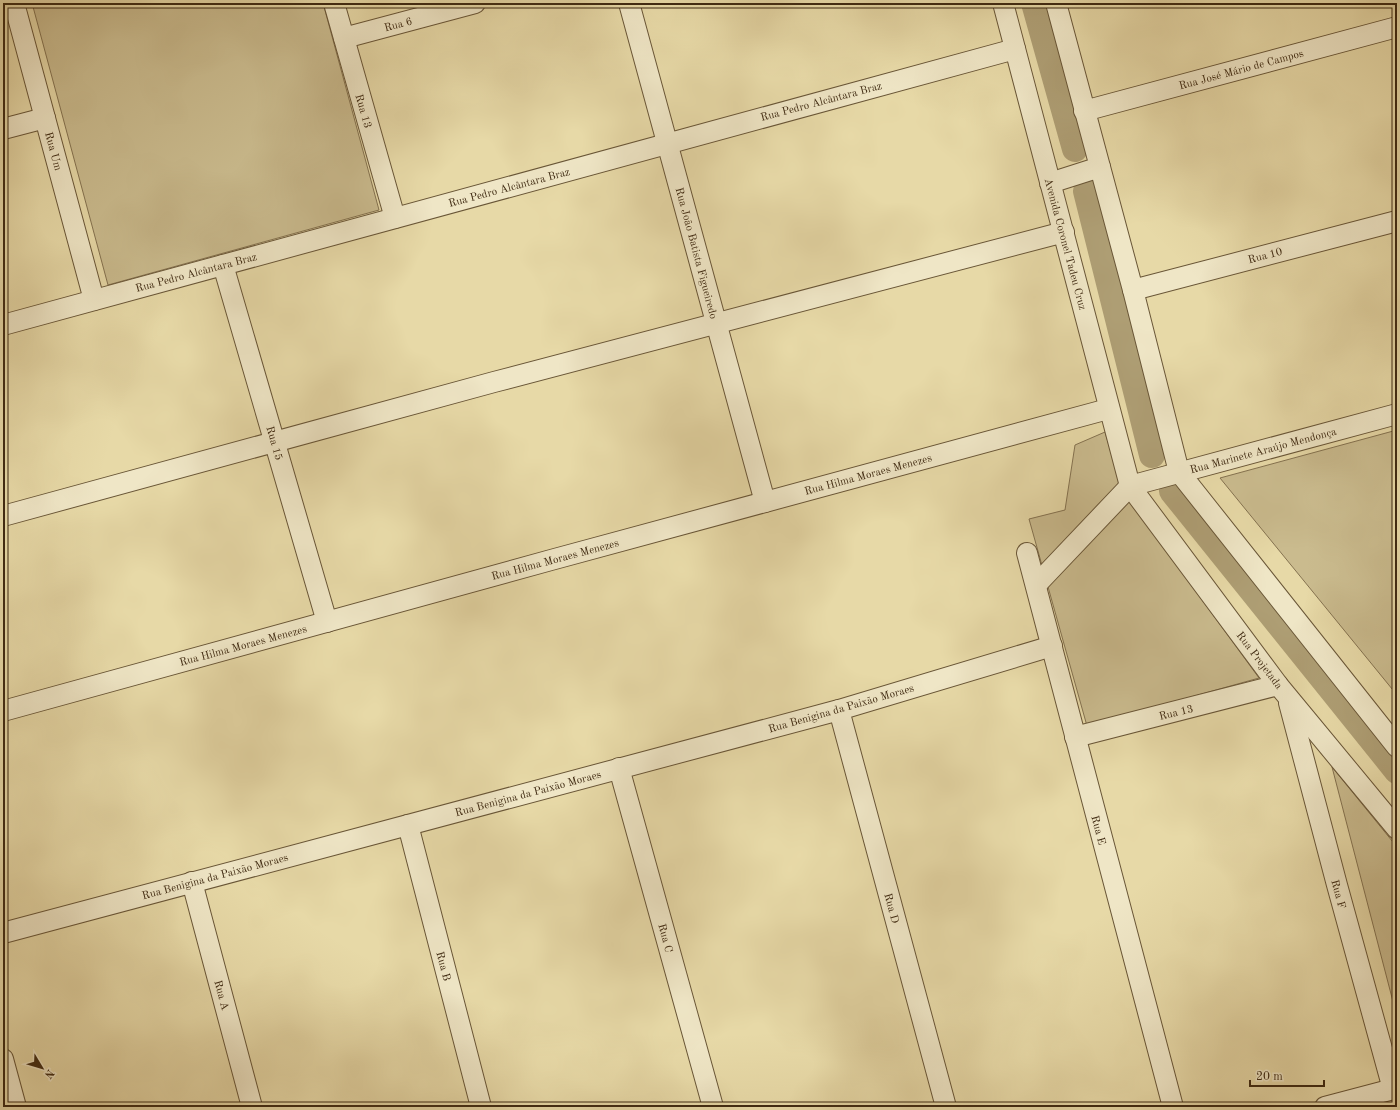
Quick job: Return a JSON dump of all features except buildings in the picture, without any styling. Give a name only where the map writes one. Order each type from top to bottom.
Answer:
[{"type":"street","name":"Rua Um","points":[[14,3],[94,300]]},
{"type":"street","name":"Rua 13","points":[[334,3],[395,218]]},
{"type":"street","name":"Rua 6","points":[[344,38],[475,3]]},
{"type":"street","name":"Rua João Batista Figueiredo","points":[[629,3],[765,502]]},
{"type":"street","name":"Avenida Coronel Tadeu Cruz","points":[[1003,3],[1064,232],[1108,409],[1130,486]]},
{"type":"street","points":[[1056,3],[1133,290],[1179,472],[1397,747]]},
{"type":"street","name":"Rua José Mário de Campos","points":[[1084,111],[1397,27]]},
{"type":"street","name":"Rua Pedro Alcântara Braz","points":[[3,325],[1015,49]]},
{"type":"street","points":[[3,129],[45,118]]},
{"type":"street","points":[[1050,183],[1100,167]]},
{"type":"street","name":"Rua 10","points":[[1133,290],[1397,221]]},
{"type":"street","points":[[3,516],[1064,232]]},
{"type":"street","name":"Rua 15","points":[[223,265],[328,622]]},
{"type":"street","name":"Rua Hilma Moraes Menezes","points":[[3,711],[1108,409]]},
{"type":"street","name":"Rua Marinete Araújo Mendonça","points":[[1130,486],[1397,414]]},
{"type":"street","points":[[1036,585],[1130,486]]},
{"type":"street","name":"Rua Projetada","points":[[1130,486],[1283,691],[1397,829]]},
{"type":"street","name":"Rua E","points":[[1027,553],[1173,1107]]},
{"type":"street","name":"Rua Benigina da Paixão Moraes","points":[[3,933],[839,710],[1052,646]]},
{"type":"street","name":"Rua 13","points":[[1075,737],[1283,691]]},
{"type":"street","name":"Rua F","points":[[1283,691],[1395,1089]]},
{"type":"street","name":"Rua D","points":[[839,710],[946,1107]]},
{"type":"street","name":"Rua C","points":[[619,768],[712,1107]]},
{"type":"street","name":"Rua B","points":[[408,825],[481,1107]]},
{"type":"street","name":"Rua A","points":[[192,882],[252,1107]]},
{"type":"street","points":[[4,1065],[16,1107]]},
{"type":"street","points":[[1325,1107],[1368,1102],[1395,1089]]},
{"type":"shaded area","points":[[32,3],[323,3],[379,210],[108,285]]},
{"type":"shaded area","points":[[1397,430],[1397,695],[1220,478]]},
{"type":"shaded area","points":[[1105,432],[1122,490],[1259,678],[1087,726],[1029,519],[1065,510],[1075,445]]},
{"type":"shaded area","points":[[1332,767],[1397,847],[1397,1017]]},
{"type":"waterway","points":[[1034,3],[1075,149]]},
{"type":"waterway","points":[[1086,191],[1152,455]]},
{"type":"waterway","points":[[1172,491],[1397,771]]}]
